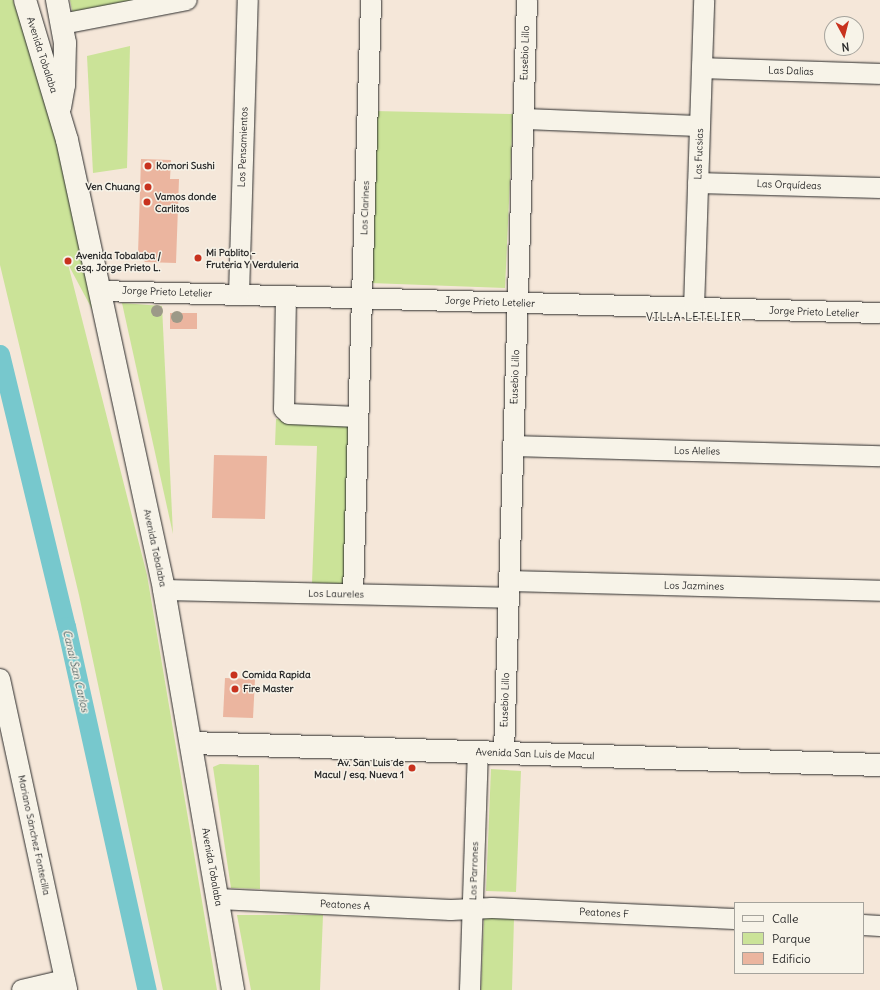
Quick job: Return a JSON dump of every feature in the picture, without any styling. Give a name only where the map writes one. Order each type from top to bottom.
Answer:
[{"type":"main road","name":"Avenida Tobalaba","points":[[25,0],[37,44],[60,110],[101,290],[164,590],[233,990]]},
{"type":"main road","name":"Avenida Tobalaba","points":[[57,0],[62,24],[65,61],[60,110]]},
{"type":"main road","name":"Avenida San Luis de Macul","points":[[191,743],[880,765]]},
{"type":"street","points":[[62,24],[187,0]]},
{"type":"street","name":"Los Pensamientos","points":[[239,295],[248,0]]},
{"type":"street","name":"Los Clarines","points":[[353,594],[371,0]]},
{"type":"street","name":"Eusebio Lillo","points":[[504,753],[527,0]]},
{"type":"street","name":"Las Fucsias","points":[[694,308],[704,0]]},
{"type":"street","name":"Las Dalias","points":[[702,68],[880,74]]},
{"type":"street","points":[[523,119],[700,126]]},
{"type":"street","name":"Las Orquídeas","points":[[698,183],[880,188]]},
{"type":"street","name":"Jorge Prieto Letelier","points":[[101,290],[880,313]]},
{"type":"street","points":[[286,296],[284,409],[290,414],[358,417]]},
{"type":"street","name":"Los Alelíes","points":[[513,446],[880,456]]},
{"type":"street","name":"Los Laureles","points":[[164,590],[353,594],[509,589]]},
{"type":"street","name":"Los Jazmines","points":[[509,589],[880,590]]},
{"type":"street","name":"Mariano Sánchez Fontecilla","points":[[0,683],[66,985]]},
{"type":"street","name":"Los Parrones","points":[[470,990],[478,752]]},
{"type":"street","name":"Peatones A","points":[[218,899],[450,910],[473,909]]},
{"type":"street","name":"Peatones F","points":[[473,909],[734,919]]},
{"type":"street","points":[[864,925],[880,926]]},
{"type":"street","points":[[22,990],[66,985]]},
{"type":"green space","points":[[0,0],[13,0],[54,124],[93,311],[68,264],[147,575],[217,990],[163,990],[79,595],[0,265]]},
{"type":"green space","points":[[70,0],[142,0],[73,15]]},
{"type":"green space","points":[[130,46],[127,168],[93,173],[87,56]]},
{"type":"green space","points":[[374,111],[513,114],[505,288],[370,283]]},
{"type":"green space","points":[[122,303],[162,306],[173,534]]},
{"type":"green space","points":[[276,419],[352,421],[347,584],[312,583],[317,446],[275,445]]},
{"type":"green space","points":[[220,764],[259,765],[260,889],[231,888],[213,767]]},
{"type":"green space","points":[[491,769],[521,771],[516,892],[486,891]]},
{"type":"green space","points":[[237,915],[323,915],[320,990],[251,990]]},
{"type":"green space","points":[[484,917],[514,918],[512,990],[481,990]]},
{"type":"building","points":[[141,159],[171,160],[170,179],[179,179],[176,263],[145,262],[138,254]]},
{"type":"building","points":[[170,313],[197,313],[197,329],[170,329]]},
{"type":"building","points":[[214,455],[267,456],[265,519],[212,518]]},
{"type":"building","points":[[225,678],[255,679],[253,718],[223,717]]},
{"type":"waterway","name":"Canal San Carlos","points":[[0,354],[66,626],[147,990]]},
{"type":"place","name":"Komori Sushi","points":[[148,166]]},
{"type":"place","name":"Ven Chuang","points":[[148,187]]},
{"type":"place","name":"Vamos donde Carlitos","points":[[147,202]]},
{"type":"place","name":"Mi Pablito - Fruteria Y Verduleria","points":[[198,258]]},
{"type":"place","name":"Avenida Tobalaba / esq. Jorge Prieto L.","points":[[68,261]]},
{"type":"place","name":"Comida Rapida","points":[[234,675]]},
{"type":"place","name":"Fire Master","points":[[235,689]]},
{"type":"place","name":"Av. San Luis de Macul / esq. Nueva 1","points":[[412,768]]},
{"type":"district","name":"VILLA LETELIER","points":[[694,317]]}]
